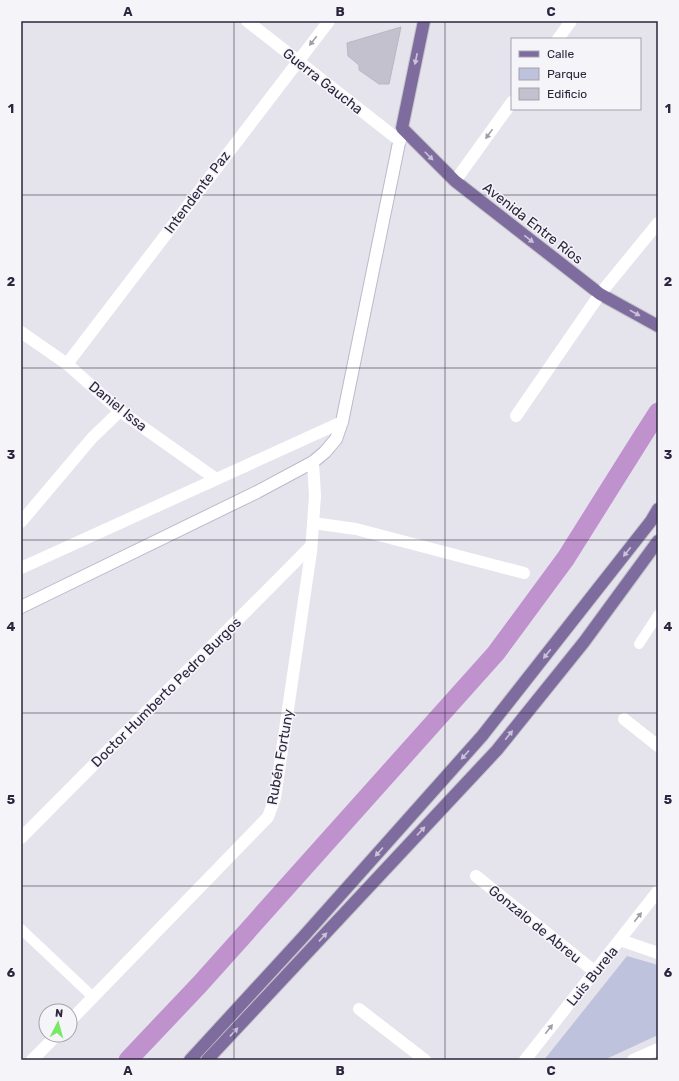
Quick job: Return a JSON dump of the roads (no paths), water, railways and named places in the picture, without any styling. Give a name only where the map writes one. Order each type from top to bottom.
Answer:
[{"type":"main road","points":[[402,128],[424,21]]},
{"type":"main road","name":"Avenida Entre Ríos","points":[[402,128],[455,181],[600,294],[658,326]]},
{"type":"main road","points":[[190,1060],[303,937],[482,736],[646,527],[658,509]]},
{"type":"main road","points":[[207,1060],[497,750],[584,642],[658,541]]},
{"type":"street","name":"Guerra Gaucha","points":[[247,21],[400,141]]},
{"type":"street","name":"Intendente Paz","points":[[67,364],[329,21]]},
{"type":"street","points":[[559,38],[571,21]]},
{"type":"street","points":[[455,181],[511,103]]},
{"type":"street","points":[[21,608],[257,492],[314,462],[336,439],[342,422],[402,128]]},
{"type":"street","points":[[516,416],[600,294],[658,223]]},
{"type":"street","name":"Daniel Issa","points":[[21,332],[67,364],[120,410],[216,479]]},
{"type":"street","points":[[21,522],[92,438],[120,410]]},
{"type":"street","points":[[21,568],[342,422]]},
{"type":"street","name":"Rubén Fortuny","points":[[78,1013],[268,817],[275,798],[311,546],[315,496],[314,462]]},
{"type":"street","points":[[313,523],[356,530],[524,573]]},
{"type":"street","name":"Doctor Humberto Pedro Burgos","points":[[21,838],[311,546]]},
{"type":"street","points":[[624,719],[658,746]]},
{"type":"street","name":"Gonzalo de Abreu","points":[[476,876],[594,971]]},
{"type":"street","name":"Luis Burela","points":[[525,1060],[658,891]]},
{"type":"street","points":[[620,940],[658,953]]},
{"type":"street","points":[[359,1009],[425,1060]]},
{"type":"street","points":[[32,1060],[48,1043]]},
{"type":"street","points":[[633,1060],[658,1049]]},
{"type":"lane","points":[[639,644],[658,615]]},
{"type":"lane","points":[[21,929],[93,997]]},
{"type":"waterway","points":[[128,1060],[200,984],[496,653],[566,558],[658,412]]}]
